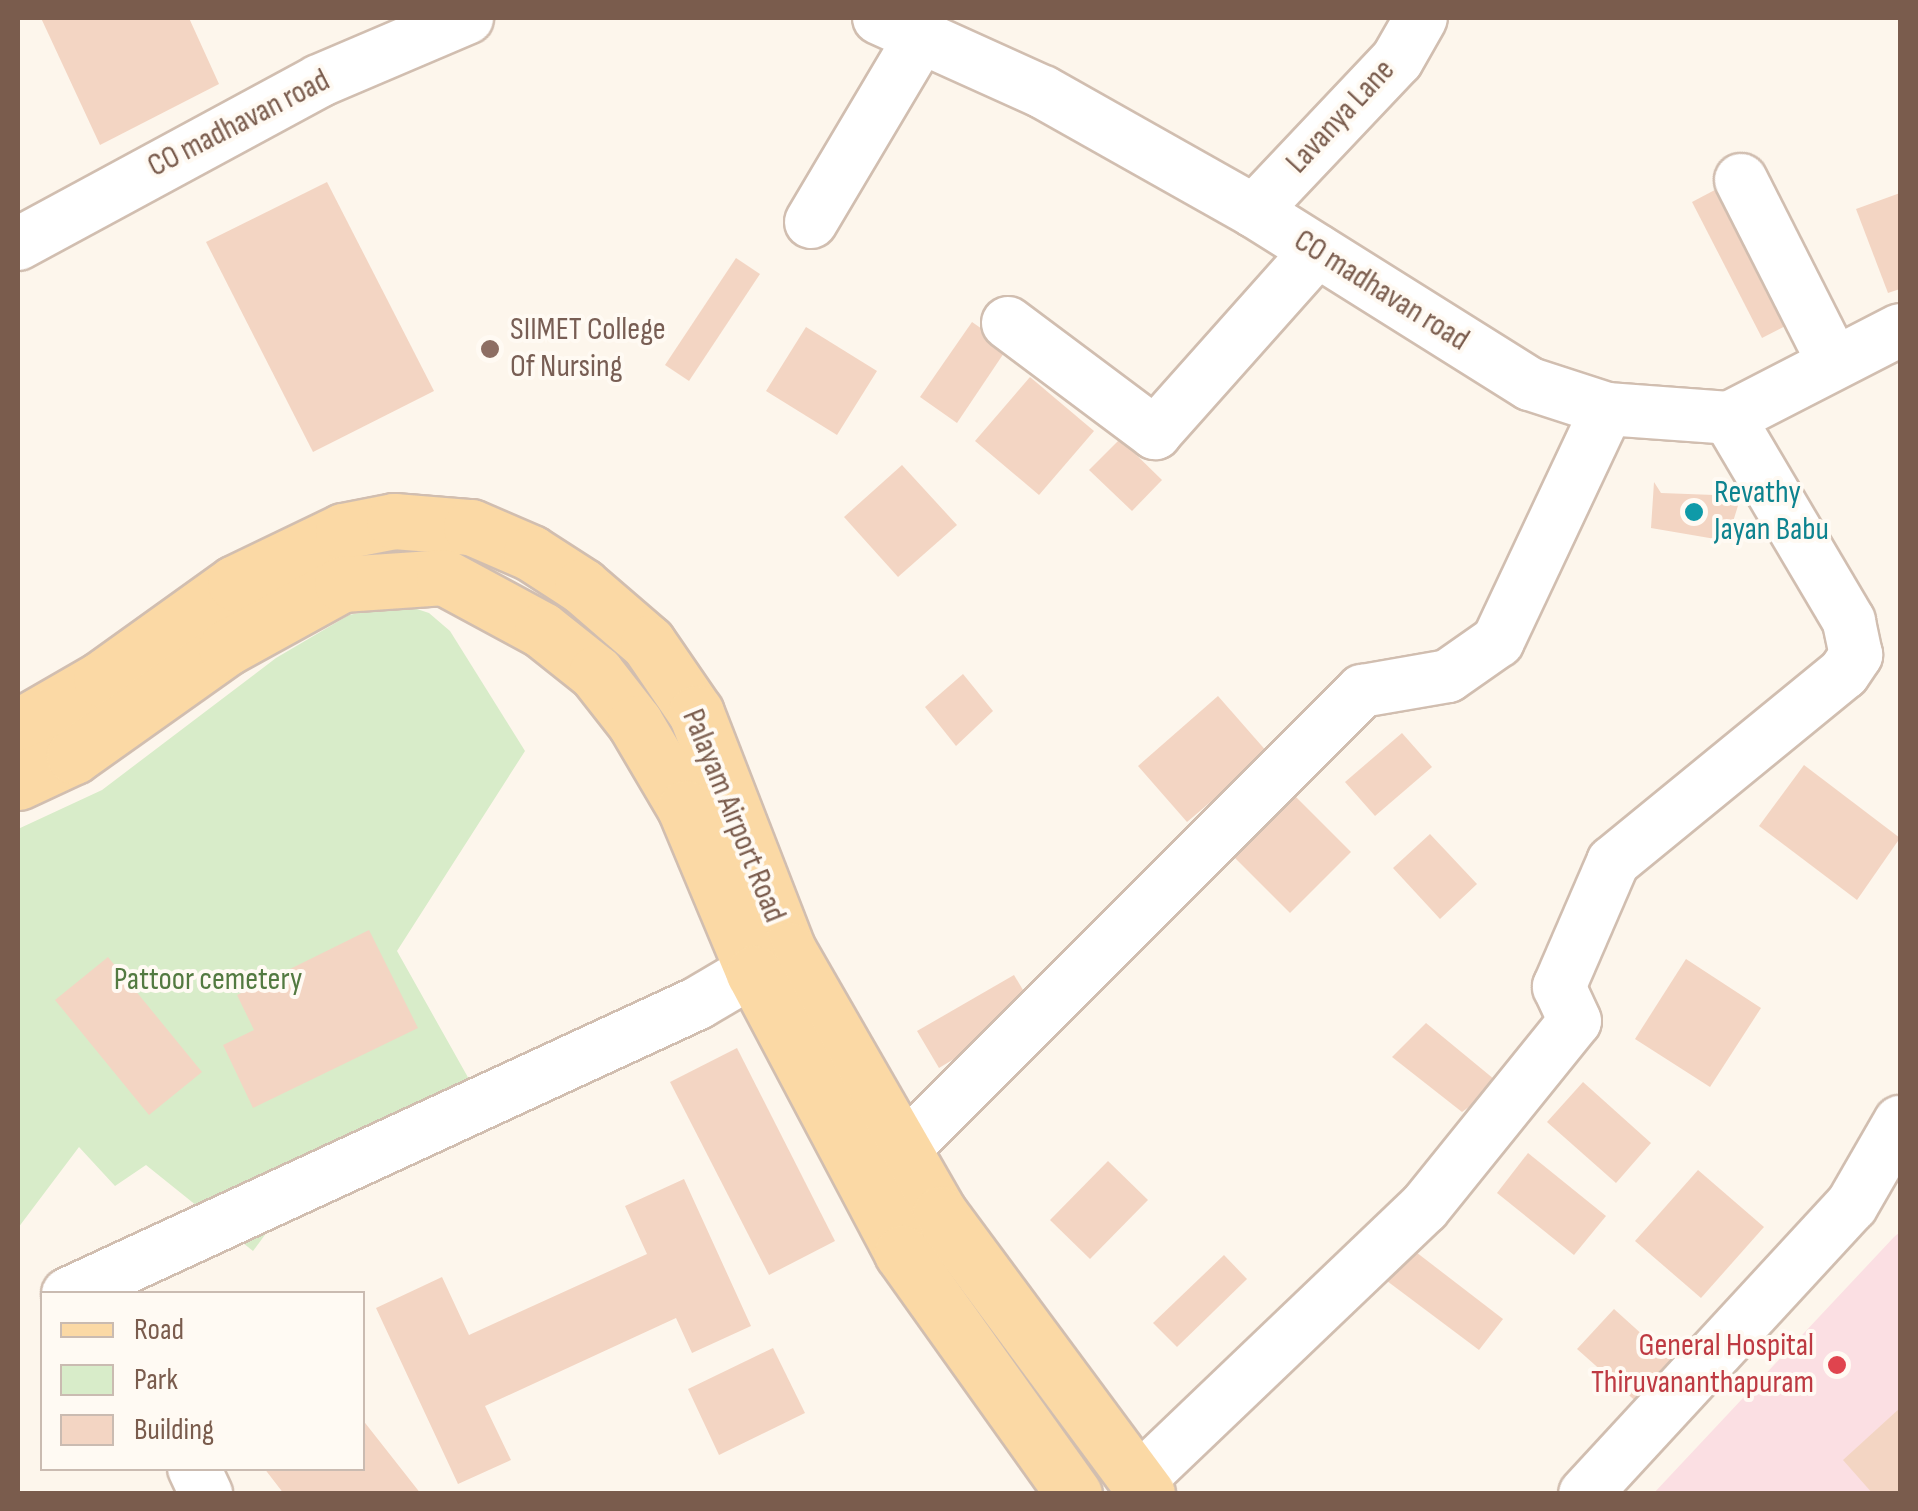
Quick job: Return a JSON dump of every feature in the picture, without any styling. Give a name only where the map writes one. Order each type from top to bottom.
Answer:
[{"type":"main road","name":"Palayam Airport Road","points":[[18,727],[101,679],[235,583],[344,531],[394,521],[470,527],[531,553],[582,586],[648,644],[696,713],[771,961],[904,1150],[940,1214],[1142,1487]]},
{"type":"main road","name":"Palayam Airport Road","points":[[18,782],[74,756],[308,599],[342,584],[444,577],[542,630],[596,673],[685,808],[771,961],[902,1253],[1074,1494]]},
{"type":"street","name":"CO madhavan road","points":[[18,244],[320,82],[467,18]]},
{"type":"street","name":"Lavanya Lane","points":[[1254,212],[1397,60],[1421,18]]},
{"type":"street","name":"CO madhavan road","points":[[900,27],[1042,92],[1254,212],[1530,384],[1607,410],[1729,418]]},
{"type":"street","points":[[811,222],[900,27]]},
{"type":"street","points":[[1741,180],[1834,363]]},
{"type":"street","points":[[1008,323],[1155,433],[1317,250]]},
{"type":"street","points":[[1142,1487],[1424,1208],[1575,1021],[1559,987],[1614,862],[1844,673],[1856,655],[1849,621],[1729,418],[1900,330]]},
{"type":"street","points":[[904,1150],[1342,708],[1375,688],[1448,676],[1498,641],[1607,410]]},
{"type":"street","points":[[90,1291],[129,1278],[771,961]]},
{"type":"street","points":[[1585,1494],[1852,1205],[1900,1122]]},
{"type":"street","points":[[195,1471],[206,1494]]},
{"type":"shaded area","name":"General Hospital Thiruvananthapuram","points":[[1900,1232],[1900,1493],[1653,1494],[1894,1237]]},
{"type":"green space","name":"Pattoor cemetery","points":[[402,604],[429,613],[450,631],[525,751],[397,951],[479,1097],[298,1190],[253,1251],[146,1165],[115,1186],[79,1147],[18,1228],[18,829],[102,790],[276,658],[349,615]]},
{"type":"building","points":[[41,18],[189,18],[219,84],[100,145]]},
{"type":"building","points":[[327,182],[434,391],[313,452],[206,242]]},
{"type":"building","points":[[1730,182],[1801,318],[1762,338],[1692,202]]},
{"type":"building","points":[[1900,193],[1900,289],[1888,293],[1856,209]]},
{"type":"building","points":[[736,258],[760,274],[689,381],[665,365]]},
{"type":"building","points":[[972,322],[1008,347],[957,423],[920,397]]},
{"type":"building","points":[[806,327],[877,371],[837,435],[766,391]]},
{"type":"building","points":[[1030,377],[1094,431],[1039,495],[975,441]]},
{"type":"building","points":[[1120,439],[1162,480],[1132,511],[1089,470]]},
{"type":"building","points":[[902,465],[957,525],[898,577],[844,517]]},
{"type":"building","name":"Revathy Jayan Babu","points":[[1654,482],[1661,493],[1741,496],[1727,541],[1651,528]]},
{"type":"building","points":[[963,674],[993,711],[956,746],[925,707]]},
{"type":"building","points":[[1218,696],[1268,753],[1187,822],[1138,766]]},
{"type":"building","points":[[1402,733],[1432,767],[1375,816],[1345,782]]},
{"type":"building","points":[[1804,765],[1900,838],[1857,900],[1759,826]]},
{"type":"building","points":[[1291,792],[1351,852],[1290,913],[1230,853]]},
{"type":"building","points":[[1430,834],[1477,884],[1440,919],[1393,868]]},
{"type":"building","points":[[369,930],[418,1028],[253,1108],[223,1045],[254,1030],[237,995]]},
{"type":"building","points":[[108,957],[202,1072],[149,1115],[55,1000]]},
{"type":"building","points":[[1686,959],[1761,1008],[1710,1087],[1635,1039]]},
{"type":"building","points":[[1014,975],[1035,1010],[939,1068],[917,1031]]},
{"type":"building","points":[[1426,1023],[1500,1084],[1462,1112],[1392,1057]]},
{"type":"building","points":[[737,1048],[835,1241],[769,1275],[670,1082]]},
{"type":"building","points":[[1583,1082],[1651,1143],[1616,1183],[1547,1122]]},
{"type":"building","points":[[1528,1153],[1606,1216],[1574,1255],[1497,1193]]},
{"type":"building","points":[[1108,1161],[1148,1200],[1090,1259],[1050,1220]]},
{"type":"building","points":[[1698,1170],[1764,1227],[1701,1298],[1635,1241]]},
{"type":"building","points":[[684,1179],[751,1326],[692,1353],[676,1318],[485,1406],[511,1460],[458,1484],[376,1308],[442,1277],[469,1335],[647,1254],[625,1206]]},
{"type":"building","points":[[1412,1249],[1503,1319],[1479,1350],[1387,1281]]},
{"type":"building","points":[[1224,1255],[1247,1279],[1177,1347],[1153,1323]]},
{"type":"building","points":[[1614,1309],[1676,1365],[1640,1405],[1577,1349]]},
{"type":"building","points":[[773,1348],[805,1413],[719,1455],[688,1389]]},
{"type":"building","points":[[1900,1408],[1900,1494],[1873,1494],[1843,1460]]},
{"type":"building","points":[[365,1423],[421,1494],[284,1494],[266,1471],[365,1471]]},
{"type":"place","name":"SIIMET College Of Nursing","points":[[490,349]]},
{"type":"place","name":"Revathy Jayan Babu","points":[[1694,512]]},
{"type":"place","name":"General Hospital Thiruvananthapuram","points":[[1837,1365]]}]
